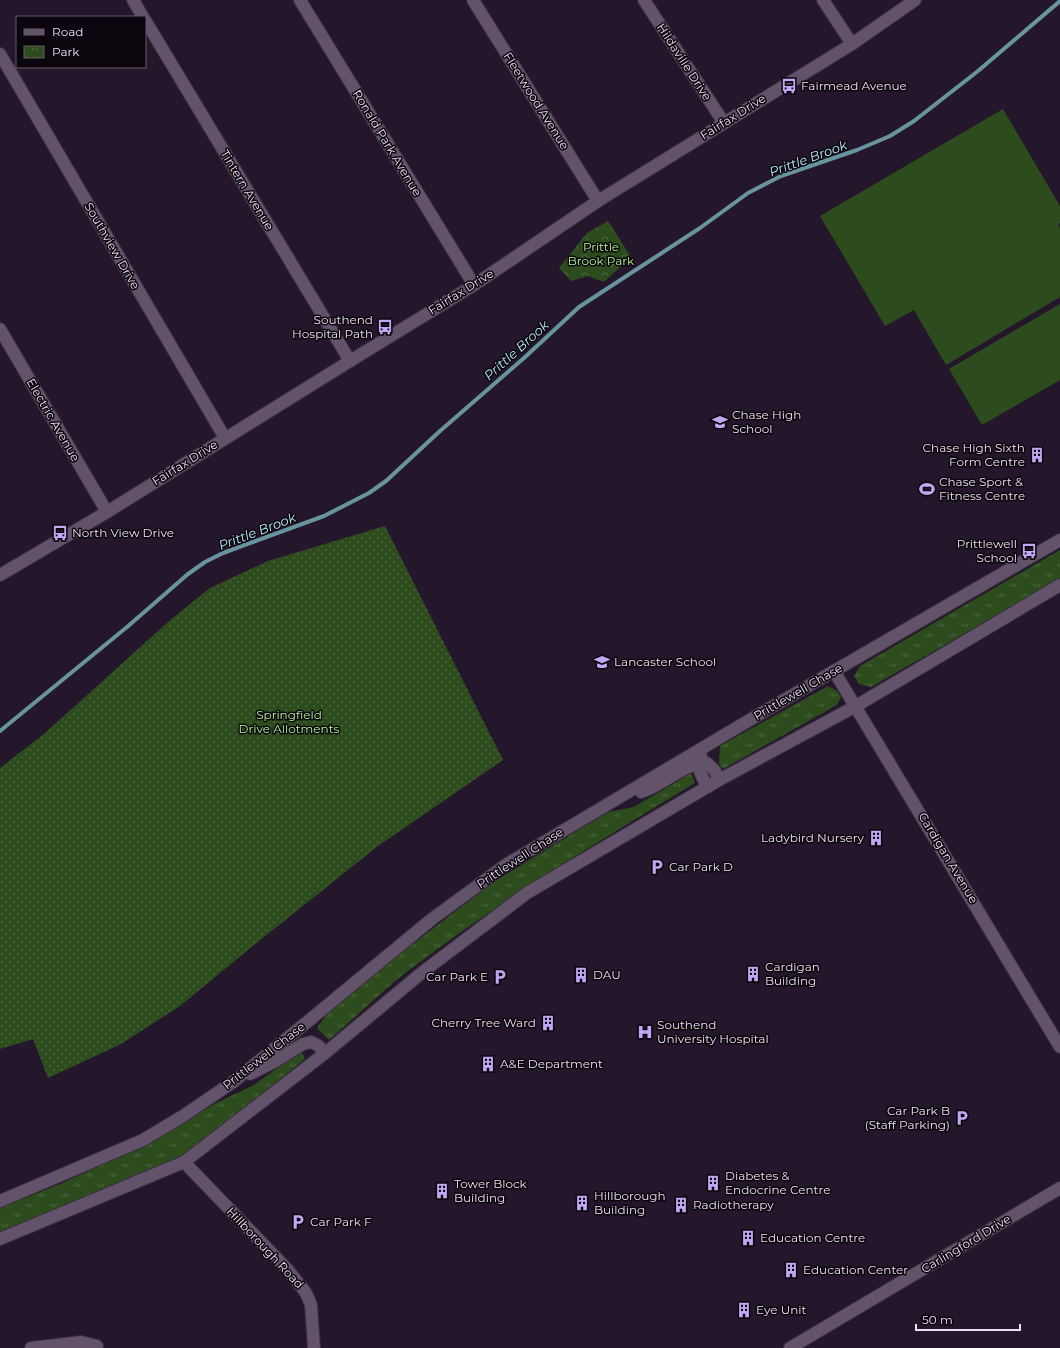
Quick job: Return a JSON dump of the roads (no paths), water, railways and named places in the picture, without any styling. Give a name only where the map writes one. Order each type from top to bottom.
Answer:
[{"type":"street","points":[[133,0],[142,16]]},
{"type":"street","name":"Ronald Park Avenue","points":[[300,0],[474,286]]},
{"type":"street","name":"Fleetwood Avenue","points":[[473,0],[598,201]]},
{"type":"street","name":"Hildaville Drive","points":[[644,0],[724,123]]},
{"type":"street","points":[[823,0],[852,44]]},
{"type":"street","name":"Fairfax Drive","points":[[0,575],[107,512],[474,286],[598,201],[852,44],[915,0]]},
{"type":"street","name":"Tintern Avenue","points":[[146,22],[350,361]]},
{"type":"street","name":"Southview Drive","points":[[0,54],[225,438]]},
{"type":"street","name":"Electric Avenue","points":[[0,329],[107,512]]},
{"type":"street","name":"Prittlewell Chase","points":[[0,1201],[143,1140],[183,1116],[233,1082],[432,919],[507,864],[608,803],[1060,540]]},
{"type":"street","points":[[0,1239],[184,1162],[320,1058],[424,971],[528,893],[719,780],[856,706],[1060,585]]},
{"type":"street","name":"Cardigan Avenue","points":[[834,671],[1060,1047]]},
{"type":"street","points":[[708,787],[701,775],[699,763],[702,755],[708,747],[719,738]]},
{"type":"street","points":[[608,803],[645,791],[686,768],[699,763],[707,763],[715,771],[719,780]]},
{"type":"street","points":[[307,1043],[305,1032],[307,1025],[312,1018]]},
{"type":"street","points":[[233,1082],[274,1062],[303,1044],[311,1042],[319,1046],[320,1058]]},
{"type":"street","name":"Hillborough Road","points":[[184,1162],[288,1270],[306,1293],[311,1305],[314,1348]]},
{"type":"street","name":"Carlingford Drive","points":[[790,1348],[1060,1188]]},
{"type":"street","points":[[31,1348],[81,1342],[97,1346]]},
{"type":"waterway","name":"Prittle Brook","points":[[0,731],[127,627],[188,574],[205,562],[223,553],[324,516],[369,493],[386,481],[579,307],[700,228],[748,193],[781,176],[857,150],[890,136],[914,121],[978,71],[1060,1]]},
{"type":"place","name":"Fairmead Avenue","points":[[789,86]]},
{"type":"place","name":"Southend Hospital Path","points":[[385,327]]},
{"type":"place","name":"Chase High School","points":[[720,422]]},
{"type":"place","name":"Chase High Sixth Form Centre","points":[[1037,455]]},
{"type":"place","name":"Chase Sport & Fitness Centre","points":[[927,489]]},
{"type":"place","name":"North View Drive","points":[[60,533]]},
{"type":"place","name":"Prittlewell School","points":[[1029,551]]},
{"type":"place","name":"Lancaster School","points":[[602,662]]},
{"type":"place","name":"Ladybird Nursery","points":[[876,838]]},
{"type":"place","name":"Car Park D","points":[[657,867]]},
{"type":"place","name":"Cardigan Building","points":[[753,974]]},
{"type":"place","name":"DAU","points":[[581,975]]},
{"type":"place","name":"Car Park E","points":[[500,977]]},
{"type":"place","name":"Cherry Tree Ward","points":[[548,1023]]},
{"type":"place","name":"Southend University Hospital","points":[[645,1032]]},
{"type":"place","name":"A&E Department","points":[[488,1064]]},
{"type":"place","name":"Car Park B (Staff Parking)","points":[[962,1118]]},
{"type":"place","name":"Diabetes & Endocrine Centre","points":[[713,1183]]},
{"type":"place","name":"Tower Block Building","points":[[442,1191]]},
{"type":"place","name":"Hillborough Building","points":[[582,1203]]},
{"type":"place","name":"Radiotherapy","points":[[681,1205]]},
{"type":"place","name":"Car Park F","points":[[298,1222]]},
{"type":"place","name":"Education Centre","points":[[748,1238]]},
{"type":"place","name":"Education Center","points":[[791,1270]]},
{"type":"place","name":"Eye Unit","points":[[744,1310]]},
{"type":"park label","name":"Prittle Brook Park","points":[[601,254]]},
{"type":"park label","name":"Springfield Drive Allotments","points":[[289,722]]}]
